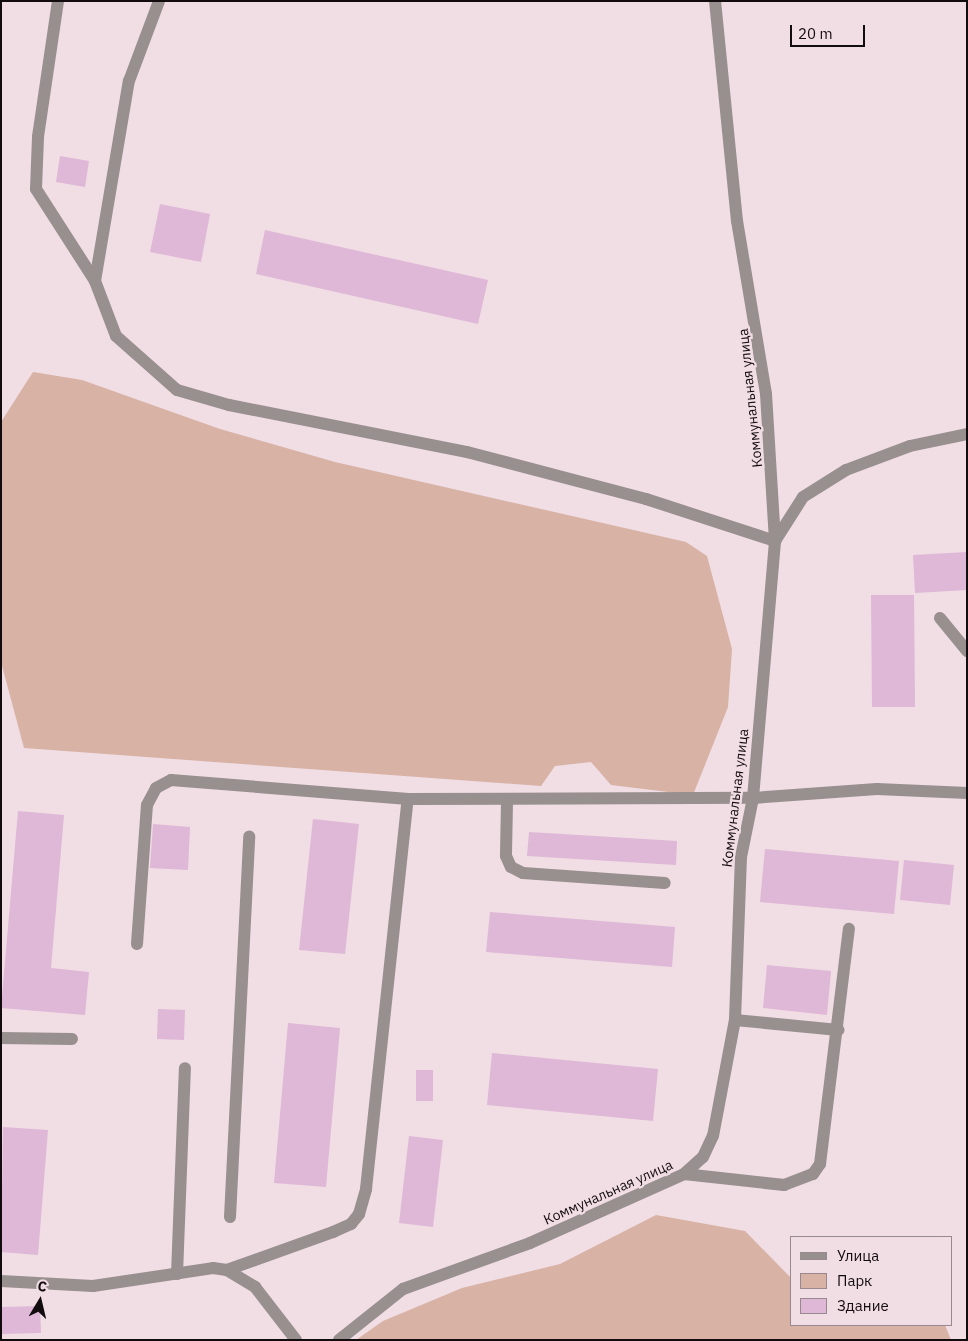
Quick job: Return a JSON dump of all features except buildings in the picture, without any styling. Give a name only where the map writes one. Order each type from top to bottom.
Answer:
[{"type":"street","points":[[58,1],[38,137],[36,189],[95,281],[116,336],[177,390],[229,405],[467,452],[646,499],[775,541],[803,497],[846,470],[910,446],[967,434]]},
{"type":"street","points":[[95,281],[129,81],[159,1]]},
{"type":"street","name":"Коммунальная улица","points":[[339,1340],[404,1289],[530,1243],[684,1174],[703,1157],[713,1136],[735,1020],[741,857],[753,798],[775,541],[766,394],[737,221],[716,1]]},
{"type":"street","points":[[940,618],[967,651]]},
{"type":"street","points":[[137,944],[147,806],[156,788],[171,780],[408,799],[507,802],[753,798],[878,789],[967,793]]},
{"type":"street","points":[[1,1281],[93,1286],[176,1274],[227,1270],[352,1224],[359,1214],[366,1189],[408,799]]},
{"type":"street","points":[[507,802],[506,856],[511,866],[523,873],[665,883]]},
{"type":"street","points":[[230,1217],[249,836]]},
{"type":"street","points":[[684,1174],[784,1185],[813,1174],[824,1155],[849,929]]},
{"type":"street","points":[[735,1020],[839,1030]]},
{"type":"street","points":[[1,1038],[72,1039]]},
{"type":"street","points":[[176,1274],[186,1068]]},
{"type":"street","points":[[227,1270],[255,1287],[296,1340]]},
{"type":"green space","points":[[33,372],[82,380],[220,429],[335,462],[686,542],[707,556],[732,649],[728,707],[693,795],[611,785],[591,762],[555,766],[541,786],[24,748],[1,662],[1,422]]},
{"type":"green space","points":[[656,1215],[745,1231],[790,1277],[790,1326],[945,1326],[951,1340],[356,1340],[383,1321],[462,1288],[560,1264]]}]
